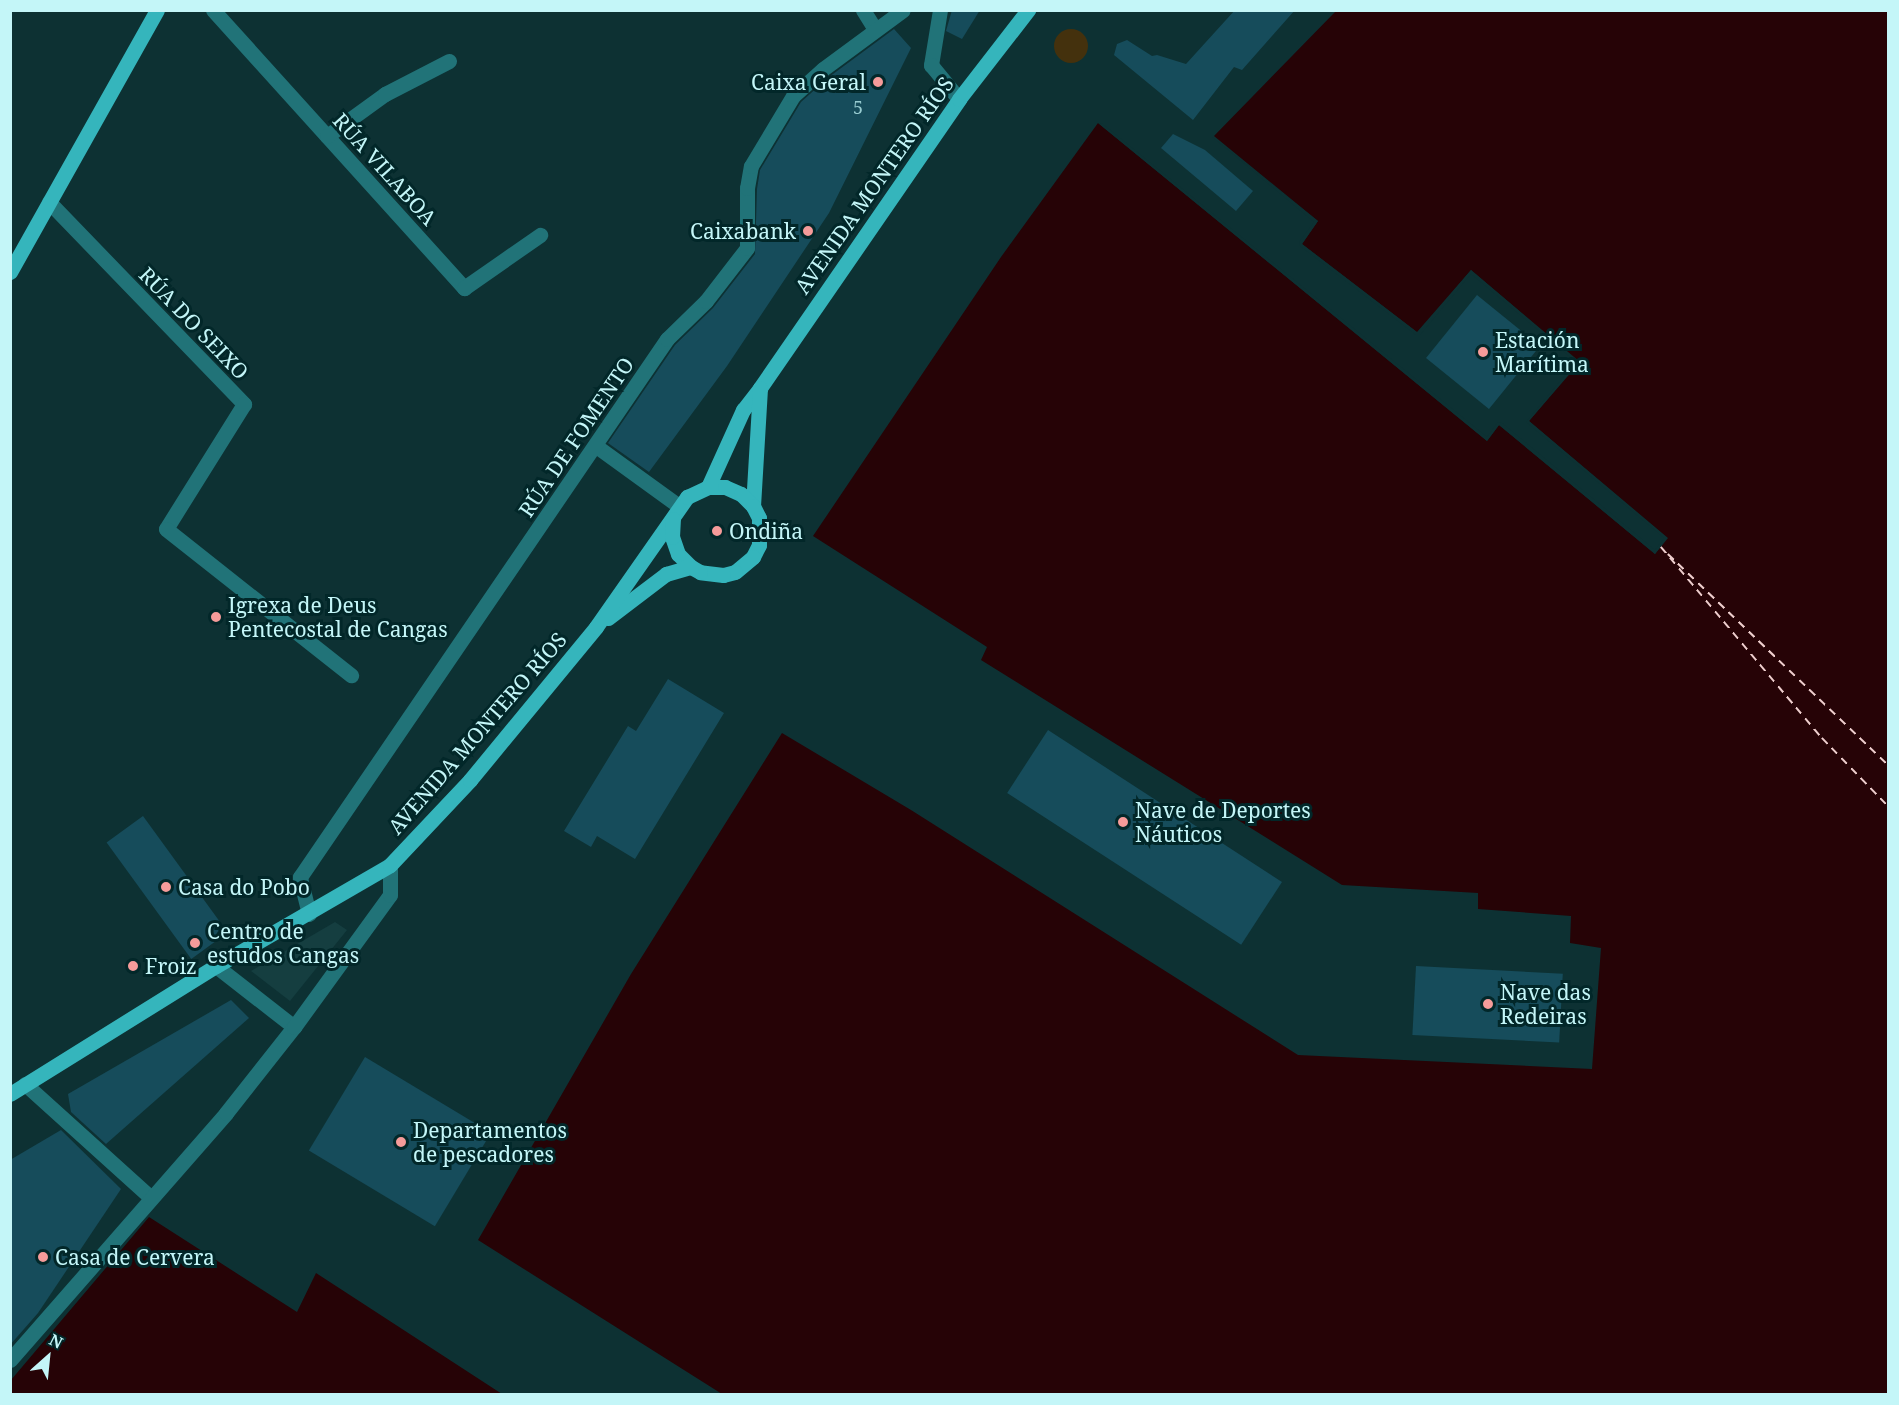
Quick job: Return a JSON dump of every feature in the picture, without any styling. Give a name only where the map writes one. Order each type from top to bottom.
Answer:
[{"type":"main road","points":[[10,272],[157,10]]},
{"type":"main road","name":"AVENIDA MONTERO RÍOS","points":[[708,487],[743,410],[959,99],[1028,10]]},
{"type":"main road","points":[[753,506],[760,388]]},
{"type":"main road","points":[[596,627],[687,497],[708,487],[733,491],[753,506],[759,518],[761,531],[759,545],[745,565],[723,575],[711,575],[691,567],[678,554],[672,537],[676,513]]},
{"type":"main road","points":[[596,627],[666,574],[691,567]]},
{"type":"main road","name":"AVENIDA MONTERO RÍOS","points":[[10,1094],[216,966],[390,865],[470,780],[596,627]]},
{"type":"street","name":"RÚA VILABOA","points":[[213,10],[464,288],[540,235]]},
{"type":"street","points":[[863,10],[874,29]]},
{"type":"street","name":"RÚA DE FOMENTO","points":[[309,914],[300,877],[667,339],[706,302],[747,248],[747,188],[751,166],[793,96],[874,29],[903,10]]},
{"type":"street","points":[[940,10],[931,65],[959,99]]},
{"type":"street","points":[[327,136],[385,94],[449,61]]},
{"type":"street","name":"RÚA DO SEIXO","points":[[49,202],[244,404],[166,529],[351,675]]},
{"type":"street","points":[[596,446],[676,513]]},
{"type":"street","points":[[10,1360],[150,1197],[226,1113],[294,1027],[390,895],[390,865]]},
{"type":"street","points":[[216,966],[294,1027]]},
{"type":"street","points":[[25,1084],[150,1197]]},
{"type":"shaded area","points":[[1336,11],[1888,11],[1888,1394],[722,1394],[478,1240],[631,974],[782,733],[911,810],[1298,1055],[1592,1069],[1601,948],[1570,943],[1571,916],[1478,909],[1478,893],[1342,885],[981,660],[987,647],[813,536],[1001,257],[1098,123],[1487,441],[1499,425],[1655,554],[1667,538],[1529,421],[1579,362],[1471,270],[1418,333],[1302,244],[1318,221],[1214,136]]},
{"type":"shaded area","points":[[1071,29],[1083,34],[1088,46],[1083,58],[1071,63],[1059,58],[1054,46],[1059,34]]},
{"type":"shaded area","points":[[335,922],[347,930],[290,1001],[251,971]]},
{"type":"shaded area","points":[[149,1217],[297,1312],[316,1273],[502,1394],[11,1394],[11,1380]]},
{"type":"pier","points":[[1098,123],[1103,124],[1487,437],[1497,423],[1501,422],[1655,550],[1664,538],[1526,422],[1576,362],[1471,274],[1420,335],[1416,335],[1300,246],[1299,242],[1314,222],[1211,136],[1318,221],[1302,244],[1417,332],[1471,270],[1580,362],[1529,421],[1668,538],[1655,554],[1499,425],[1487,441]]},
{"type":"building","points":[[952,10],[980,10],[962,39],[946,31]]},
{"type":"building","points":[[1235,10],[1295,10],[1242,70],[1234,67],[1193,120],[1114,55],[1117,44],[1127,40],[1152,56],[1157,55],[1186,64]]},
{"type":"building","points":[[894,29],[911,48],[829,213],[727,366],[649,472],[608,443],[675,345],[713,308],[755,254],[757,189],[760,170],[801,102],[829,77]]},
{"type":"building","points":[[1173,134],[1205,150],[1253,191],[1236,211],[1161,148]]},
{"type":"building","name":"Estación Marítima","points":[[1477,295],[1540,346],[1489,409],[1426,358]]},
{"type":"building","points":[[668,679],[724,713],[635,859],[597,836],[591,847],[564,831],[628,726],[636,731]]},
{"type":"building","name":"Nave de Deportes Náuticos","points":[[1048,730],[1282,882],[1241,945],[1007,793]]},
{"type":"building","name":"Casa do Pobo","points":[[143,816],[228,932],[191,959],[107,842]]},
{"type":"building","name":"Nave das Redeiras","points":[[1416,966],[1563,974],[1559,1043],[1412,1035]]},
{"type":"building","points":[[231,1000],[249,1018],[106,1144],[71,1112],[68,1094]]},
{"type":"building","name":"Departamentos de pescadores","points":[[365,1057],[491,1133],[435,1226],[309,1150]]},
{"type":"building","name":"Casa de Cervera","points":[[61,1130],[121,1189],[38,1313],[10,1345],[10,1160]]},
{"type":"ferry route","points":[[1661,547],[1822,738],[1888,806]]},
{"type":"ferry route","points":[[1668,554],[1888,765]]},
{"type":"place","name":"Caixa Geral","points":[[878,82]]},
{"type":"place","name":"Caixabank","points":[[808,231]]},
{"type":"place","name":"Estación Marítima","points":[[1483,352]]},
{"type":"place","name":"Ondiña","points":[[717,531]]},
{"type":"place","name":"Igrexa de Deus Pentecostal de Cangas","points":[[216,617]]},
{"type":"place","name":"Nave de Deportes Náuticos","points":[[1123,822]]},
{"type":"place","name":"Casa do Pobo","points":[[166,887]]},
{"type":"place","name":"Centro de estudos Cangas","points":[[195,943]]},
{"type":"place","name":"Froiz","points":[[133,966]]},
{"type":"place","name":"Nave das Redeiras","points":[[1488,1004]]},
{"type":"place","name":"Departamentos de pescadores","points":[[401,1142]]},
{"type":"place","name":"Casa de Cervera","points":[[43,1257]]}]
